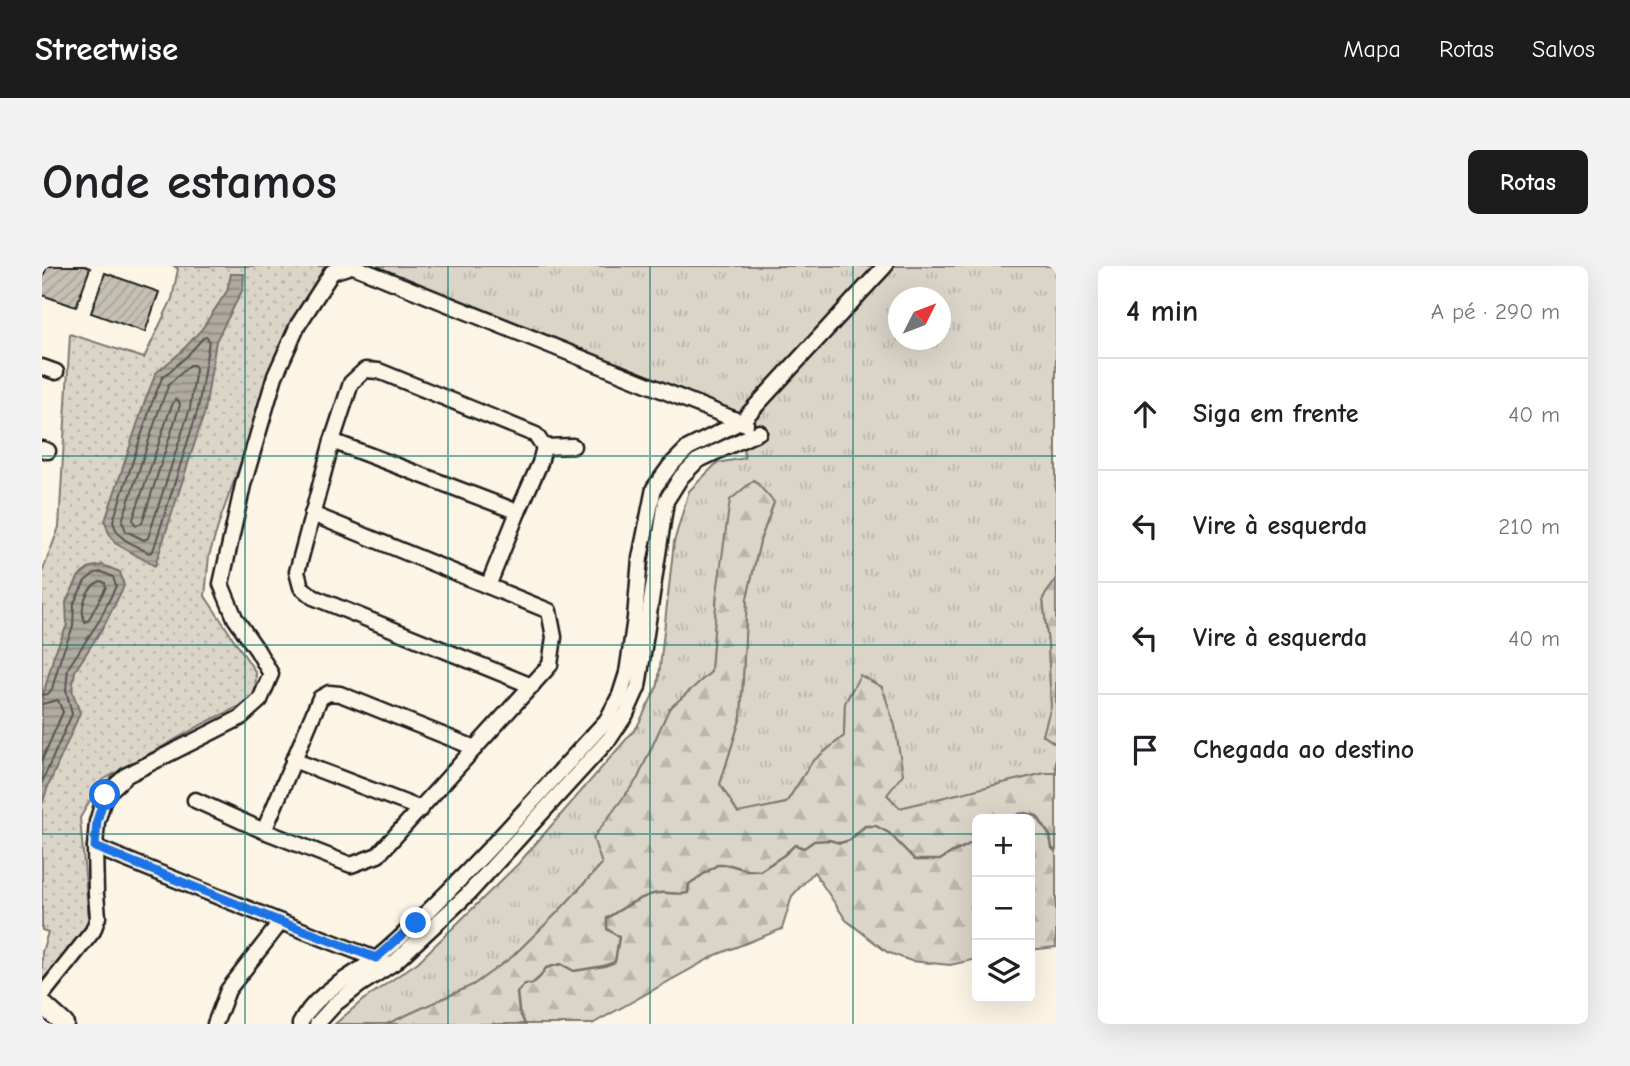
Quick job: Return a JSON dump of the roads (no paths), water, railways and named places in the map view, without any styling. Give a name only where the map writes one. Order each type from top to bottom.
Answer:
[{"type":"main road","points":[[42,1004],[64,1024]]},
{"type":"street","points":[[42,995],[93,931],[98,917],[95,847],[97,821],[105,795],[127,775],[240,719],[260,700],[271,674],[235,618],[221,584],[243,485],[275,376],[298,325],[332,272],[352,266],[741,421],[759,432],[697,461],[681,477],[666,501],[638,687],[626,714],[610,738],[468,894],[395,962],[380,964],[345,978],[317,1000],[300,1024]]},
{"type":"street","points":[[317,1024],[380,964],[607,720],[620,695],[627,673],[635,618],[639,558],[654,488],[670,466],[688,449],[741,421],[885,266]]},
{"type":"street","points":[[488,586],[540,463],[544,447],[537,435],[379,371],[365,370],[351,383],[332,441],[297,572],[301,587],[313,597],[531,686]]},
{"type":"street","points":[[332,441],[518,512]]},
{"type":"street","points":[[544,447],[573,446]]},
{"type":"street","points":[[195,800],[351,865],[379,855],[550,665],[554,637],[550,611],[312,514]]},
{"type":"street","points":[[264,831],[320,698],[330,693],[340,694],[475,748]]},
{"type":"street","points":[[293,760],[421,809]]},
{"type":"street","points":[[95,847],[380,964]]},
{"type":"street","points":[[215,1024],[228,990],[281,922]]},
{"type":"water","points":[[231,274],[244,274],[243,289],[216,341],[205,411],[155,566],[115,543],[105,521],[156,373],[181,352],[202,329],[227,291]]},
{"type":"water","points":[[103,565],[120,572],[124,586],[105,624],[75,671],[72,690],[80,713],[42,805],[42,699],[54,655],[67,625],[66,602],[79,576],[91,567]]},
{"type":"waterway","points":[[1018,814],[1030,814]]},
{"type":"waterway","points":[[1035,815],[1050,836],[1052,848],[1056,852]]},
{"type":"waterway","points":[[525,1024],[519,1011],[517,992],[525,984],[532,984],[546,968],[561,964],[574,971],[615,962],[619,937],[607,929],[607,918],[633,902],[653,894],[688,893],[689,884],[717,865],[760,871],[795,845],[804,848],[814,841],[829,840],[840,843],[850,840],[865,826],[876,826],[889,833],[915,860],[940,860],[972,842]]}]
